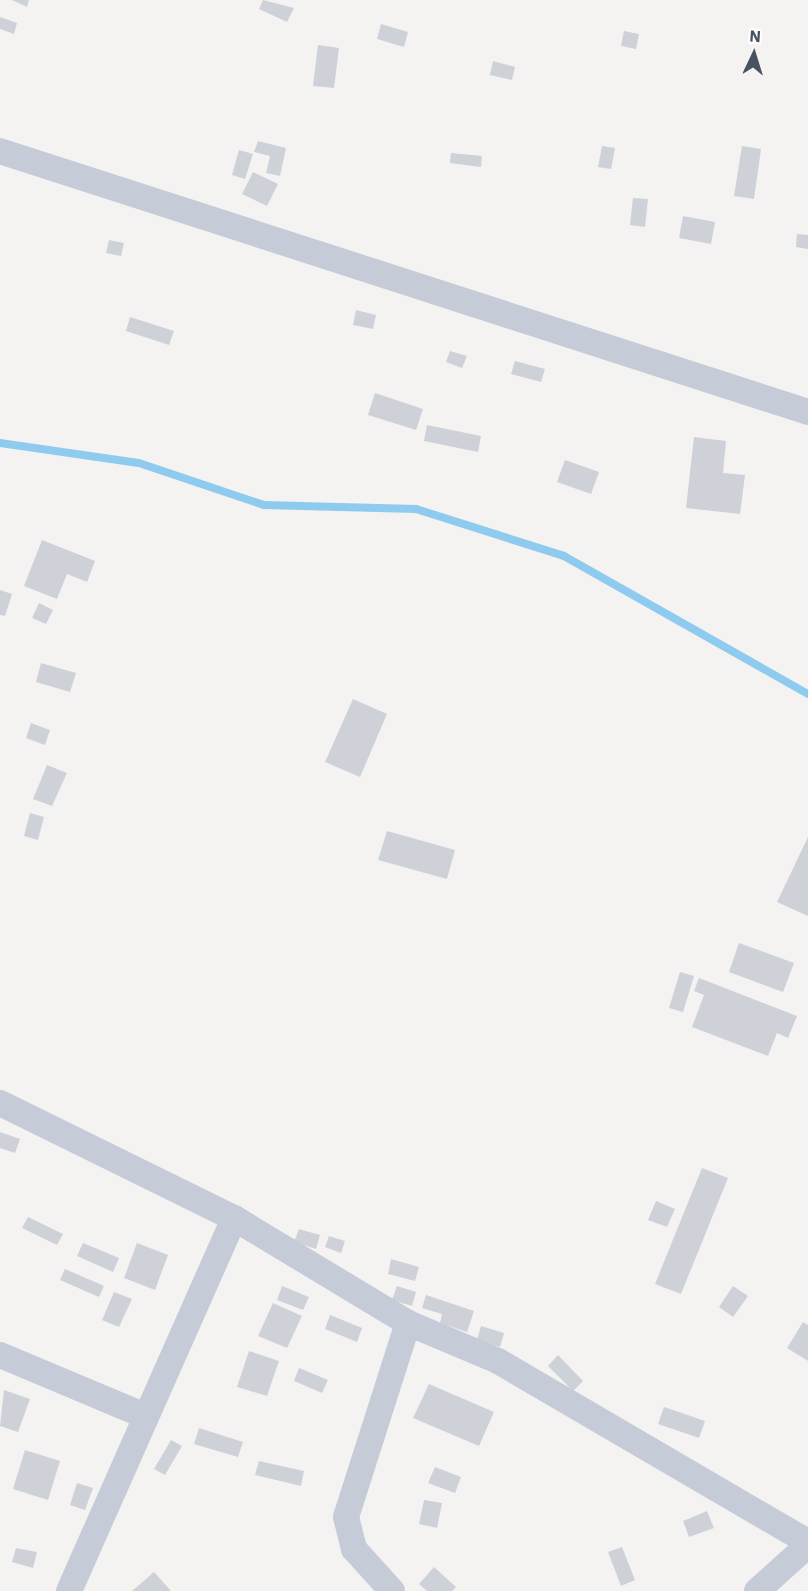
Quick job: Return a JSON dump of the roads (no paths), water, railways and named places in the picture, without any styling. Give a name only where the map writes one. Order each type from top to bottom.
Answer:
[{"type":"street","points":[[0,151],[808,412]]},
{"type":"street","points":[[0,1103],[234,1218],[408,1323],[498,1361],[808,1544],[757,1591]]},
{"type":"street","points":[[69,1591],[234,1218]]},
{"type":"street","points":[[392,1591],[354,1549],[346,1517],[408,1323]]},
{"type":"street","points":[[0,1355],[145,1416]]},
{"type":"waterway","points":[[0,443],[139,463],[264,505],[416,509],[564,556],[808,694]]}]
